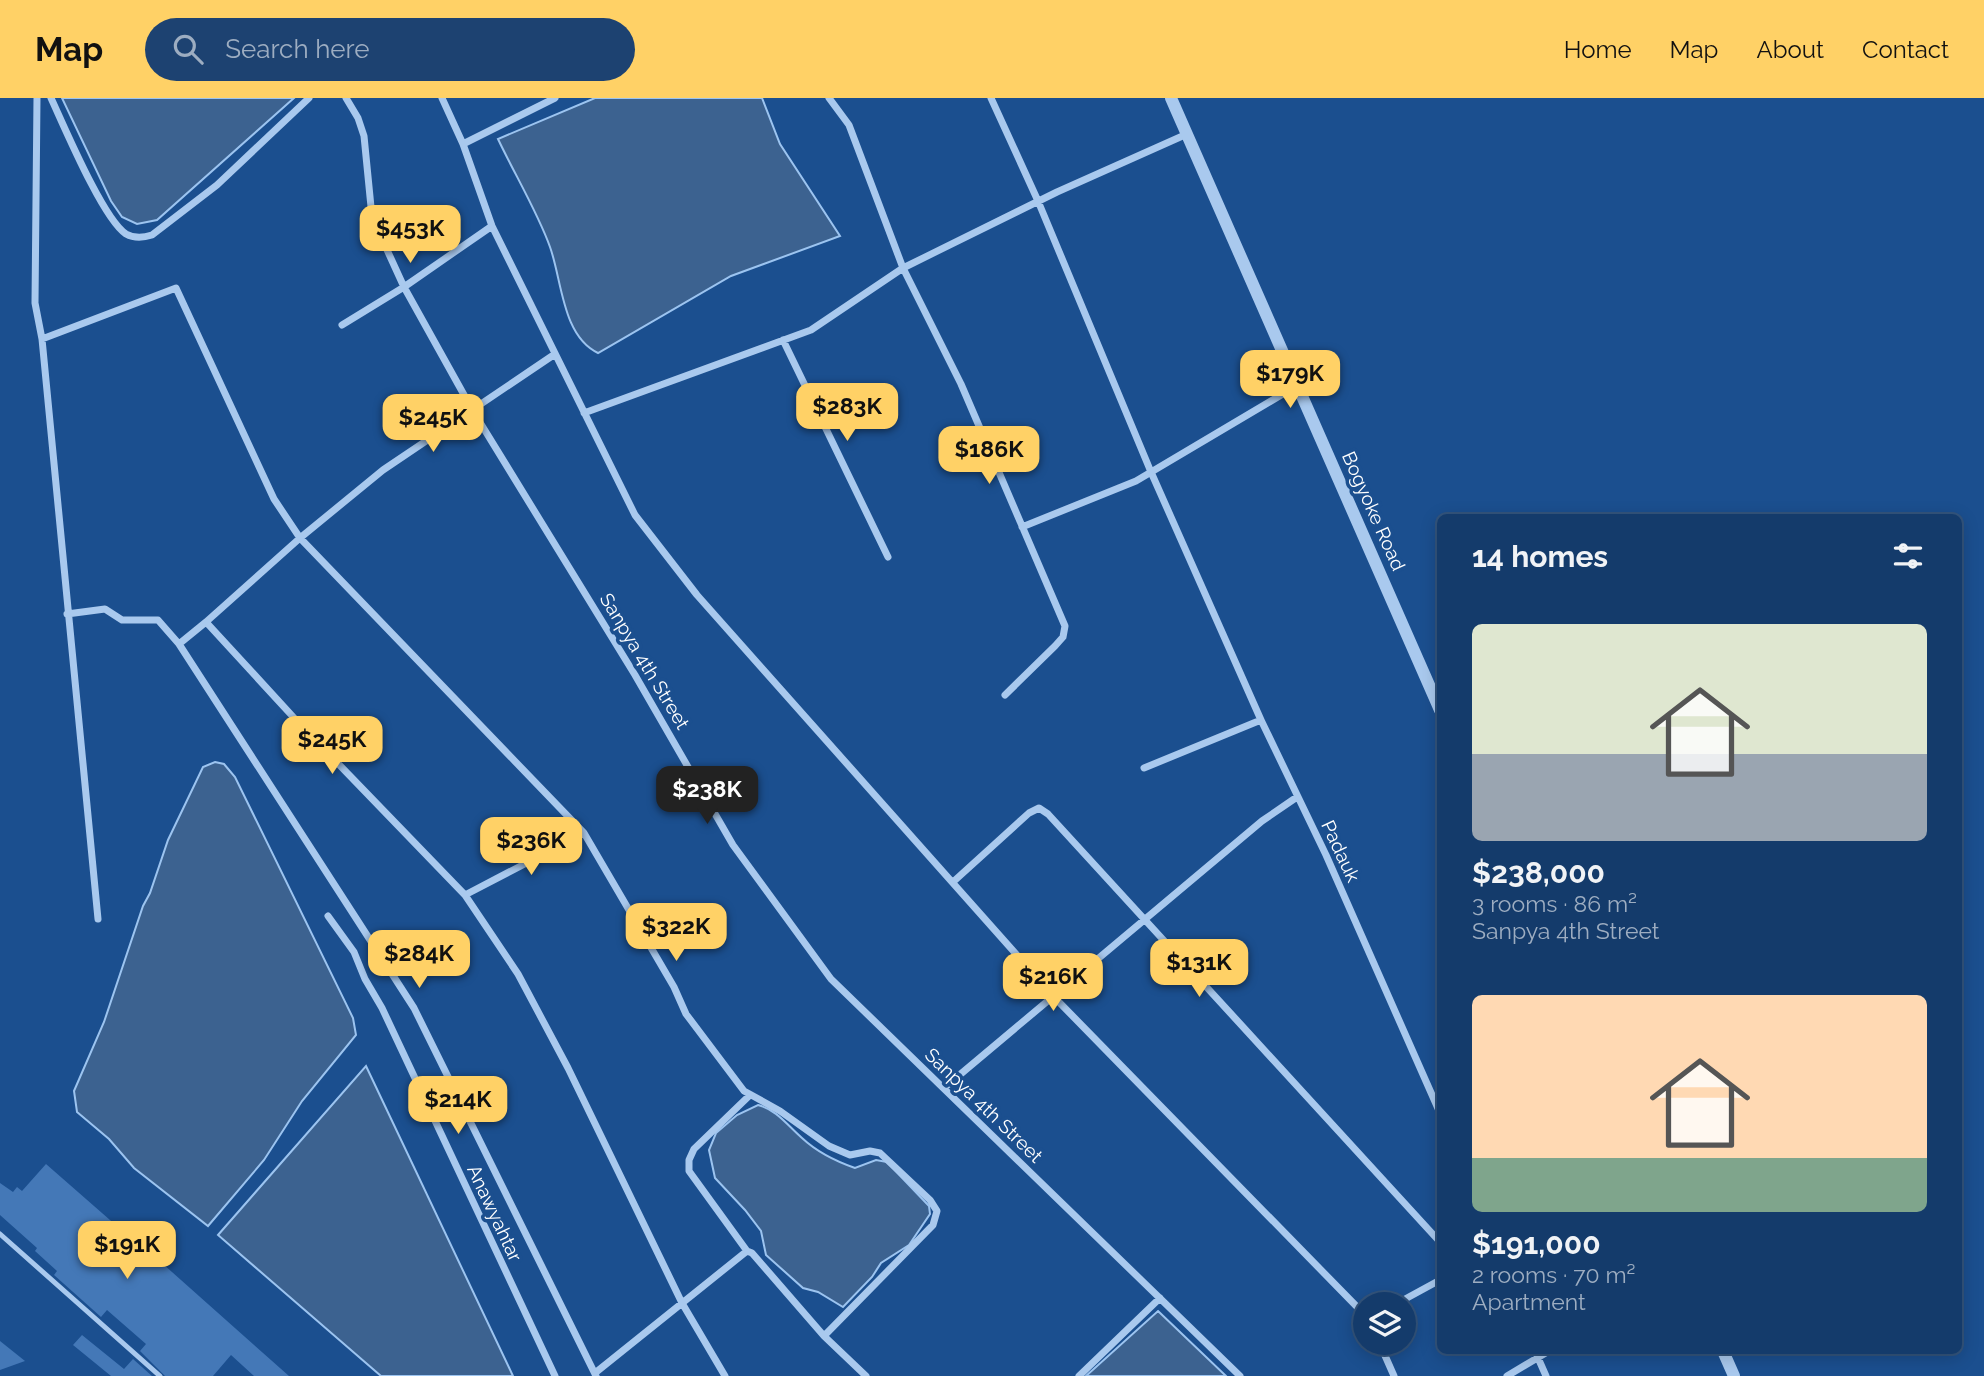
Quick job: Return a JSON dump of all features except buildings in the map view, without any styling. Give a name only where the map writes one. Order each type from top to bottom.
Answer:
[{"type":"street","points":[[37,98],[36,303],[42,339],[97,919]]},
{"type":"street","points":[[51,98],[82,165],[116,225],[133,237],[142,238],[152,235],[217,185],[309,98]]},
{"type":"street","name":"Sanpya 4th Street","points":[[346,98],[358,118],[364,136],[372,217],[404,286],[473,411],[635,674],[733,845],[831,979],[1240,1376]]},
{"type":"street","points":[[442,98],[463,144],[492,226],[635,515],[690,585],[789,700],[1053,995],[1353,1303]]},
{"type":"street","points":[[463,144],[555,98]]},
{"type":"street","points":[[829,98],[849,125],[903,268],[961,384],[1065,626],[1063,637],[1004,695]]},
{"type":"street","name":"Padauk","points":[[991,98],[1038,201],[1151,472],[1261,720],[1326,855],[1437,1107]]},
{"type":"street","name":"Bogyoke Road","points":[[1171,98],[1437,702]]},
{"type":"street","points":[[584,412],[811,330],[903,268],[1038,201],[1187,134]]},
{"type":"street","points":[[342,325],[492,226]]},
{"type":"street","points":[[42,339],[176,288],[274,499],[300,538],[584,833],[642,930],[687,1014],[737,1083],[750,1095],[780,1111],[829,1146],[850,1155],[870,1151],[880,1153],[930,1200],[937,1211],[933,1225],[824,1336]]},
{"type":"street","points":[[783,340],[888,557]]},
{"type":"street","points":[[179,644],[300,538],[383,470],[555,354]]},
{"type":"street","points":[[1022,527],[1136,481],[1298,386]]},
{"type":"street","points":[[67,614],[104,609],[122,620],[158,620],[179,644],[414,1008],[595,1374],[747,1251]]},
{"type":"street","points":[[206,622],[296,720],[465,895],[518,974],[568,1068],[682,1303],[725,1376]]},
{"type":"street","points":[[1144,768],[1261,720]]},
{"type":"street","points":[[944,1088],[1262,821],[1297,797]]},
{"type":"street","points":[[953,882],[1029,813],[1039,808],[1048,814],[1437,1239]]},
{"type":"street","points":[[465,895],[584,833]]},
{"type":"street","name":"Anawyahtar","points":[[328,916],[354,952],[365,979],[382,1008],[555,1376]]},
{"type":"street","points":[[750,1095],[694,1149],[689,1160],[689,1171],[747,1251],[752,1253],[824,1336],[866,1376]]},
{"type":"street","points":[[1416,1293],[1437,1282]]},
{"type":"street","points":[[1079,1376],[1160,1298]]},
{"type":"street","points":[[1507,1376],[1536,1354],[1546,1376]]},
{"type":"street","points":[[1724,1354],[1734,1376]]},
{"type":"street","points":[[1385,1355],[1394,1376]]},
{"type":"lane","points":[[0,1234],[160,1376]]},
{"type":"water","points":[[62,98],[294,98],[157,220],[137,224],[122,217],[111,201]]},
{"type":"water","points":[[595,98],[762,98],[780,144],[840,236],[731,276],[598,353],[586,345],[570,321],[545,234],[498,139]]},
{"type":"water","points":[[215,762],[224,764],[235,777],[353,1018],[356,1035],[302,1101],[264,1160],[208,1226],[134,1168],[109,1139],[77,1112],[74,1091],[104,1022],[168,840],[203,767]]},
{"type":"water","points":[[366,1066],[513,1376],[381,1376],[218,1235]]},
{"type":"water","points":[[758,1105],[776,1114],[814,1148],[840,1162],[855,1168],[876,1160],[887,1162],[929,1206],[930,1214],[909,1245],[881,1263],[872,1277],[843,1307],[818,1292],[803,1288],[766,1255],[761,1231],[715,1178],[709,1150],[716,1133],[737,1115]]},
{"type":"water","points":[[1158,1311],[1226,1376],[1086,1376]]}]
